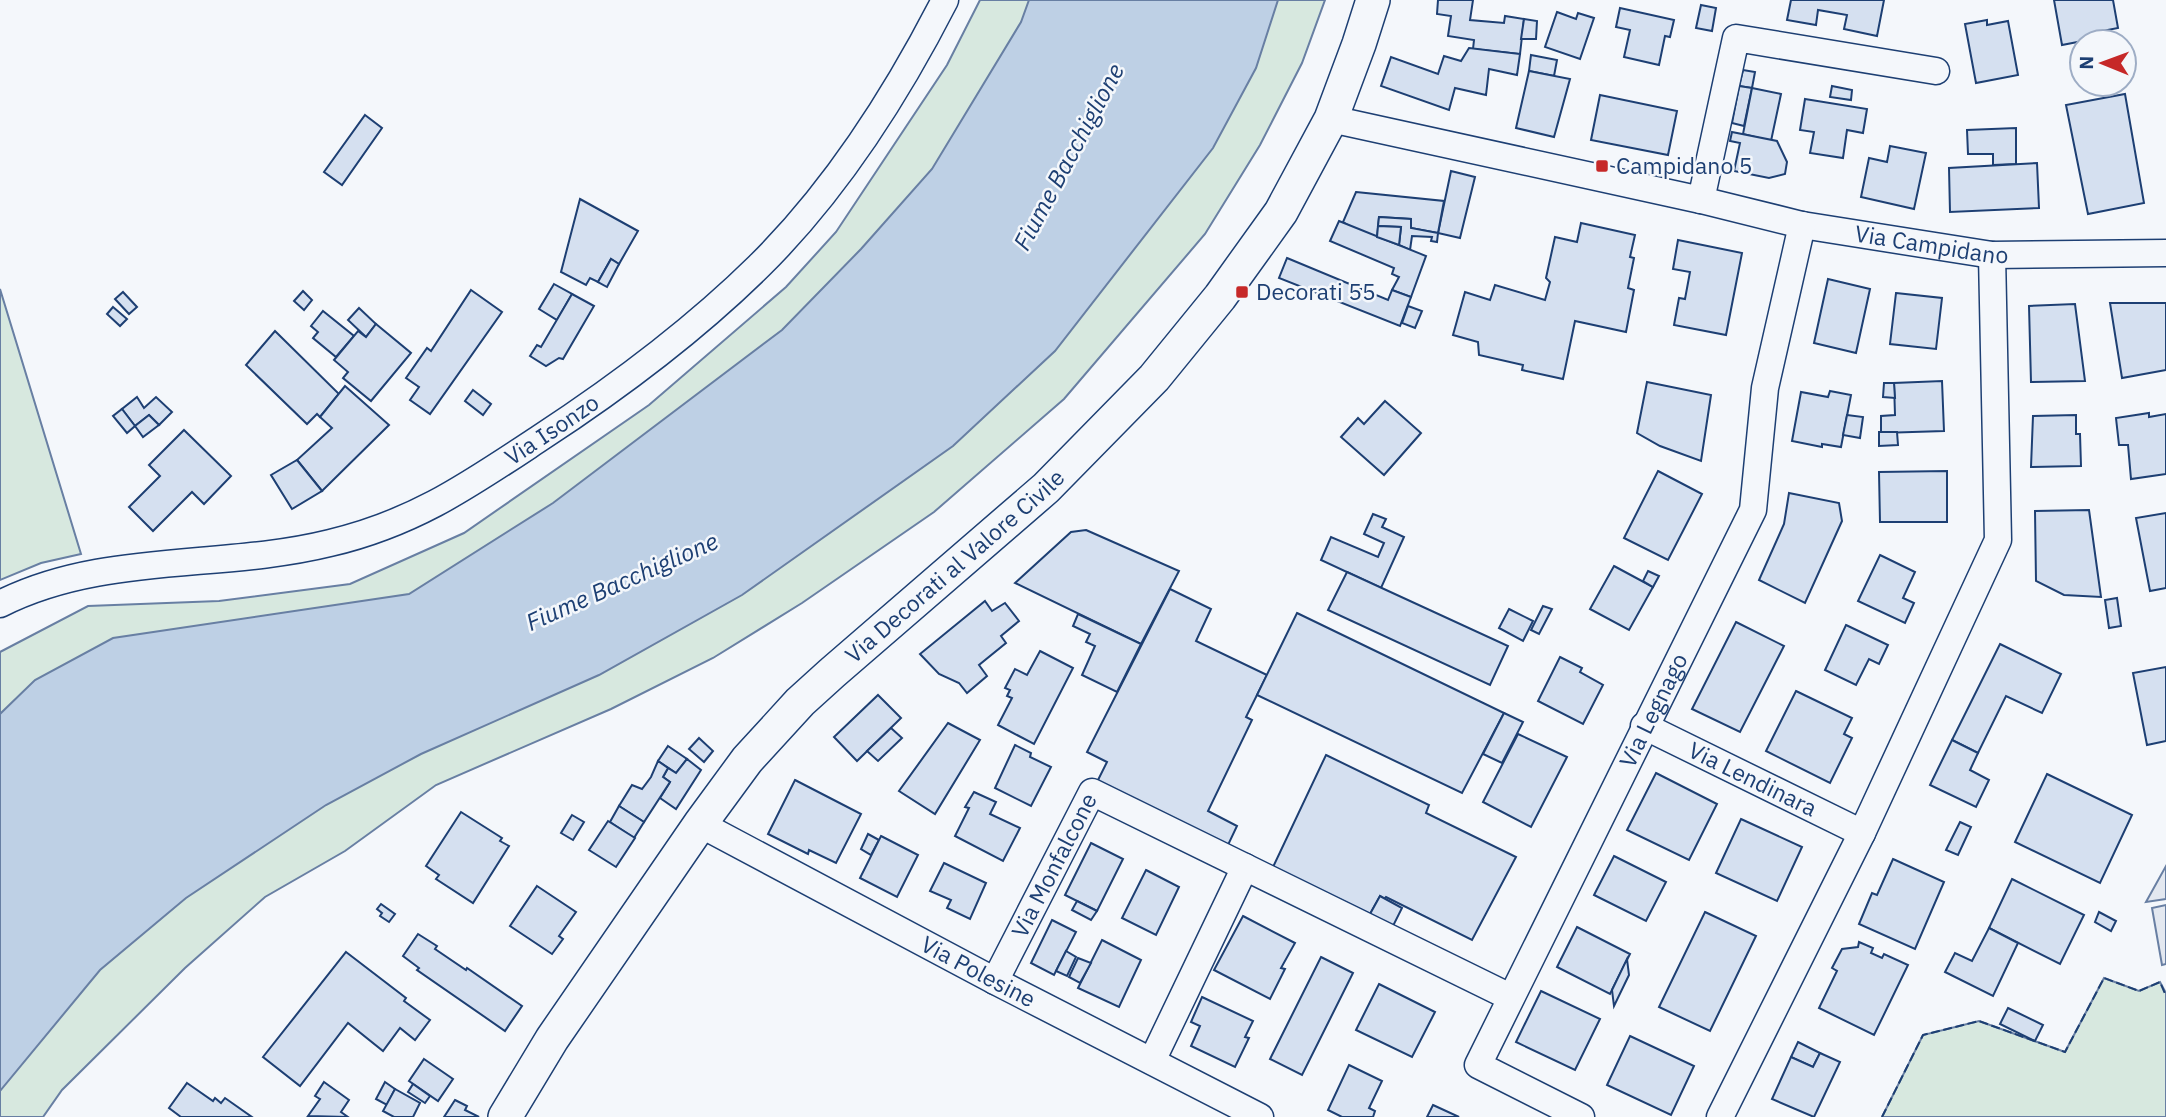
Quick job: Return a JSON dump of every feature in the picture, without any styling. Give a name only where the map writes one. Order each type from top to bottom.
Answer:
[{"type":"street","name":"Via Isonzo","points":[[0,604],[23,593],[114,569],[307,549],[346,539],[417,514],[465,488],[629,377],[715,306],[760,264],[824,192],[877,118],[920,49],[946,0]]},
{"type":"street","name":"Via Decorati al Valore Civile","points":[[505,1117],[552,1039],[747,760],[800,702],[1046,488],[1154,378],[1220,297],[1281,212],[1331,119],[1373,0]]},
{"type":"street","points":[[1701,200],[1736,38],[1936,71]]},
{"type":"street","name":"Via Campidano","points":[[1331,119],[1701,200],[1802,225],[1992,255],[2166,253]]},
{"type":"street","name":"Via Legnago","points":[[1581,1117],[1478,1065],[1753,510],[1765,388],[1802,225]]},
{"type":"street","points":[[1720,1117],[1862,833],[1998,540],[1992,255]]},
{"type":"street","name":"Via Lendinara","points":[[1644,726],[1862,833]]},
{"type":"street","name":"Via Monfalcone","points":[[995,981],[1092,792],[1510,997]]},
{"type":"street","name":"Via Polesine","points":[[700,824],[995,981],[1260,1117]]},
{"type":"street","points":[[1152,1061],[1245,867]]},
{"type":"shaded area","points":[[980,0],[1325,0],[1302,63],[1260,145],[1205,234],[1064,399],[934,512],[802,603],[713,658],[611,709],[436,785],[345,851],[265,897],[185,968],[62,1090],[43,1117],[0,1117],[0,652],[88,606],[219,601],[350,584],[464,533],[649,405],[786,287],[836,232],[947,65]]},
{"type":"shaded area","points":[[0,289],[81,554],[41,563],[0,580]]},
{"type":"shaded area","points":[[2166,866],[2166,899],[2146,902]]},
{"type":"shaded area","points":[[2166,905],[2166,964],[2162,965],[2152,908]]},
{"type":"shaded area","points":[[2104,978],[2139,991],[2160,982],[2166,993],[2166,1117],[1882,1117],[1923,1035],[1979,1021],[2065,1052]]},
{"type":"water","name":"Fiume Bacchiglione","points":[[1029,0],[1278,0],[1256,68],[1213,148],[1055,351],[953,446],[742,595],[599,675],[421,754],[326,805],[186,898],[100,970],[0,1091],[0,714],[35,680],[113,638],[409,594],[553,503],[782,330],[861,249],[932,169],[1021,22]]},
{"type":"building","points":[[1438,0],[1473,0],[1470,20],[1504,23],[1505,16],[1524,19],[1520,54],[1473,49],[1474,40],[1448,36],[1451,16],[1437,14]]},
{"type":"building","points":[[1791,0],[1884,0],[1877,36],[1844,29],[1847,15],[1818,10],[1816,25],[1787,20]]},
{"type":"building","points":[[2054,0],[2113,0],[2118,28],[2068,28],[2068,44],[2062,45]]},
{"type":"building","points":[[1701,5],[1716,8],[1712,31],[1696,28]]},
{"type":"building","points":[[1620,8],[1674,20],[1670,37],[1665,36],[1659,65],[1624,57],[1630,30],[1616,27]]},
{"type":"building","points":[[1557,12],[1576,19],[1578,13],[1594,18],[1580,59],[1545,47]]},
{"type":"building","points":[[1524,19],[1537,21],[1536,39],[1521,39]]},
{"type":"building","points":[[1987,20],[1987,25],[2008,21],[2018,75],[1976,83],[1965,24]]},
{"type":"building","points":[[1469,48],[1520,54],[1517,75],[1489,69],[1486,95],[1455,88],[1449,110],[1381,86],[1391,57],[1438,74],[1444,56],[1461,61]]},
{"type":"building","points":[[1531,55],[1557,60],[1554,76],[1529,71]]},
{"type":"building","points":[[1743,70],[1755,72],[1752,88],[1739,86]]},
{"type":"building","points":[[1529,71],[1570,79],[1554,137],[1516,128]]},
{"type":"building","points":[[1739,86],[1752,88],[1744,126],[1732,123]]},
{"type":"building","points":[[1832,86],[1852,90],[1851,100],[1830,97]]},
{"type":"building","points":[[1752,88],[1781,94],[1771,141],[1743,134]]},
{"type":"building","points":[[1600,95],[1677,111],[1668,155],[1591,140]]},
{"type":"building","points":[[2104,98],[2126,98],[2144,203],[2088,214],[2066,105]]},
{"type":"building","points":[[1805,99],[1867,109],[1863,133],[1847,130],[1843,158],[1810,153],[1814,132],[1800,130]]},
{"type":"building","points":[[365,115],[382,128],[342,185],[324,172]]},
{"type":"building","points":[[2016,128],[2016,164],[1993,165],[1993,154],[1968,154],[1967,130]]},
{"type":"building","points":[[1732,132],[1777,141],[1787,162],[1785,174],[1769,178],[1734,171],[1740,143],[1730,141]]},
{"type":"building","points":[[1890,146],[1926,153],[1914,209],[1861,197],[1869,158],[1887,162]]},
{"type":"building","points":[[2037,163],[2039,208],[1950,212],[1949,168]]},
{"type":"building","points":[[1451,171],[1475,177],[1460,238],[1438,233]]},
{"type":"building","points":[[1356,192],[1444,201],[1438,233],[1411,228],[1411,219],[1379,217],[1377,237],[1356,230],[1343,222]]},
{"type":"building","points":[[580,199],[638,231],[619,264],[611,259],[598,282],[590,278],[586,285],[561,272]]},
{"type":"building","points":[[1379,217],[1411,219],[1411,228],[1438,233],[1437,242],[1431,241],[1432,237],[1412,236],[1410,250],[1399,245],[1401,227],[1378,226]]},
{"type":"building","points":[[1339,221],[1426,256],[1411,297],[1392,290],[1399,277],[1392,274],[1394,268],[1330,241]]},
{"type":"building","points":[[1581,223],[1635,235],[1628,288],[1634,290],[1626,332],[1575,321],[1563,379],[1522,370],[1523,365],[1479,355],[1478,342],[1453,335],[1465,292],[1490,300],[1495,285],[1545,300],[1550,282],[1546,278],[1555,237],[1577,242]]},
{"type":"building","points":[[1378,226],[1401,227],[1399,245],[1377,237]]},
{"type":"building","points":[[1678,240],[1742,253],[1726,335],[1674,325],[1679,298],[1685,299],[1690,272],[1673,269]]},
{"type":"building","points":[[1287,258],[1388,300],[1392,290],[1411,297],[1400,326],[1279,278]]},
{"type":"building","points":[[611,259],[619,264],[607,287],[598,282]]},
{"type":"building","points":[[1828,279],[1870,289],[1856,353],[1814,343]]},
{"type":"building","points":[[554,284],[572,294],[557,320],[539,309]]},
{"type":"building","points":[[471,290],[502,312],[430,414],[410,400],[419,387],[406,378],[427,348],[431,351]]},
{"type":"building","points":[[303,291],[312,300],[304,310],[294,301]]},
{"type":"building","points":[[123,292],[137,307],[129,314],[115,299]]},
{"type":"building","points":[[1896,293],[1942,298],[1936,349],[1890,344]]},
{"type":"building","points":[[572,294],[594,306],[563,359],[559,358],[546,366],[530,356],[537,345],[541,347]]},
{"type":"building","points":[[2110,303],[2166,303],[2166,370],[2122,378]]},
{"type":"building","points":[[2075,304],[2085,381],[2031,382],[2029,306]]},
{"type":"building","points":[[1408,306],[1422,311],[1415,328],[1402,323]]},
{"type":"building","points":[[113,307],[127,319],[120,326],[107,314]]},
{"type":"building","points":[[359,308],[376,324],[366,337],[348,320]]},
{"type":"building","points":[[323,311],[354,336],[336,357],[313,338],[318,332],[311,326]]},
{"type":"building","points":[[376,324],[411,353],[371,401],[343,378],[348,372],[334,360],[358,331],[366,337]]},
{"type":"building","points":[[275,331],[339,394],[320,417],[317,414],[307,424],[246,365]]},
{"type":"building","points":[[1942,381],[1944,431],[1881,433],[1881,416],[1895,415],[1894,383]]},
{"type":"building","points":[[1647,382],[1711,395],[1701,461],[1660,446],[1637,433]]},
{"type":"building","points":[[1884,383],[1894,383],[1895,398],[1883,397]]},
{"type":"building","points":[[345,386],[389,425],[322,491],[297,460],[332,428],[320,417]]},
{"type":"building","points":[[473,390],[491,404],[483,415],[465,401]]},
{"type":"building","points":[[1830,391],[1851,395],[1841,447],[1822,444],[1822,447],[1792,441],[1801,392],[1828,397]]},
{"type":"building","points":[[137,397],[144,408],[156,397],[172,412],[159,425],[149,415],[135,426],[122,409]]},
{"type":"building","points":[[1385,401],[1421,433],[1384,475],[1341,437],[1358,418],[1364,424]]},
{"type":"building","points":[[122,409],[135,426],[127,433],[113,416]]},
{"type":"building","points":[[2149,413],[2149,417],[2166,414],[2166,474],[2131,479],[2128,445],[2119,445],[2116,418]]},
{"type":"building","points":[[149,415],[159,425],[143,437],[135,426]]},
{"type":"building","points":[[1847,415],[1863,417],[1860,438],[1843,435]]},
{"type":"building","points":[[2076,415],[2076,434],[2080,434],[2081,466],[2031,467],[2033,416]]},
{"type":"building","points":[[184,430],[231,476],[204,504],[192,492],[153,531],[129,507],[160,476],[149,465]]},
{"type":"building","points":[[1879,432],[1897,432],[1898,445],[1879,446]]},
{"type":"building","points":[[297,460],[322,491],[292,509],[271,475]]},
{"type":"building","points":[[1658,471],[1702,494],[1668,560],[1624,538]]},
{"type":"building","points":[[1947,471],[1947,522],[1880,522],[1879,472]]},
{"type":"building","points":[[1789,493],[1839,503],[1842,521],[1805,603],[1759,580],[1784,524]]},
{"type":"building","points":[[2089,510],[2101,597],[2064,595],[2036,581],[2035,511]]},
{"type":"building","points":[[2166,513],[2166,588],[2150,591],[2136,518]]},
{"type":"building","points":[[1373,514],[1386,519],[1382,527],[1404,537],[1381,588],[1321,560],[1331,537],[1378,557],[1384,543],[1364,534]]},
{"type":"building","points":[[1086,530],[1179,571],[1141,644],[1015,583],[1071,532]]},
{"type":"building","points":[[1880,555],[1915,572],[1903,598],[1914,603],[1905,623],[1858,601]]},
{"type":"building","points":[[1614,566],[1653,587],[1629,630],[1590,609]]},
{"type":"building","points":[[1648,571],[1659,576],[1653,587],[1643,581]]},
{"type":"building","points":[[1347,572],[1508,646],[1490,685],[1328,610]]},
{"type":"building","points":[[1170,589],[1211,609],[1196,641],[1267,675],[1246,717],[1252,720],[1208,811],[1237,826],[1228,845],[1097,782],[1107,762],[1087,752]]},
{"type":"building","points":[[2117,598],[2121,626],[2109,628],[2105,600]]},
{"type":"building","points":[[985,601],[992,611],[1005,603],[1019,621],[1001,636],[1006,643],[979,665],[987,676],[967,693],[959,683],[939,674],[920,654]]},
{"type":"building","points":[[1543,606],[1552,609],[1539,634],[1531,630]]},
{"type":"building","points":[[1509,609],[1533,621],[1523,641],[1499,628]]},
{"type":"building","points":[[1297,613],[1504,713],[1462,793],[1257,695]]},
{"type":"building","points":[[1078,614],[1141,644],[1117,692],[1082,675],[1095,646],[1086,642],[1090,634],[1073,626]]},
{"type":"building","points":[[1736,622],[1784,646],[1740,732],[1692,709]]},
{"type":"building","points":[[1846,625],[1888,645],[1879,664],[1869,659],[1856,685],[1825,670]]},
{"type":"building","points":[[2000,644],[2061,674],[2042,713],[2006,696],[1978,753],[1952,740]]},
{"type":"building","points":[[1040,651],[1073,668],[1034,744],[998,725],[1012,698],[1007,696],[1010,690],[1005,688],[1015,669],[1027,675]]},
{"type":"building","points":[[1560,657],[1582,668],[1580,672],[1603,685],[1583,724],[1538,701]]},
{"type":"building","points":[[2166,667],[2166,741],[2147,745],[2133,673]]},
{"type":"building","points":[[1796,691],[1852,718],[1844,734],[1852,738],[1830,783],[1766,751]]},
{"type":"building","points":[[878,695],[901,718],[857,761],[834,737]]},
{"type":"building","points":[[1504,713],[1523,722],[1502,763],[1483,754]]},
{"type":"building","points":[[948,723],[980,740],[935,814],[899,791]]},
{"type":"building","points":[[891,728],[902,738],[878,761],[867,751]]},
{"type":"building","points":[[1518,734],[1567,757],[1531,827],[1483,802]]},
{"type":"building","points":[[699,738],[713,751],[704,762],[689,749]]},
{"type":"building","points":[[1952,740],[1978,753],[1970,770],[1989,780],[1976,807],[1930,785]]},
{"type":"building","points":[[1015,745],[1031,753],[1030,757],[1051,767],[1031,806],[995,788]]},
{"type":"building","points":[[668,746],[687,759],[676,773],[658,761]]},
{"type":"building","points":[[1326,755],[1429,805],[1426,813],[1516,857],[1472,940],[1386,897],[1384,899],[1380,896],[1370,914],[1273,867]]},
{"type":"building","points":[[687,759],[701,770],[676,809],[660,798],[670,782],[663,777],[668,768],[676,773]]},
{"type":"building","points":[[658,761],[668,768],[663,777],[670,782],[644,822],[619,806],[632,785],[642,789]]},
{"type":"building","points":[[1656,773],[1717,804],[1689,860],[1627,830]]},
{"type":"building","points":[[2047,774],[2132,815],[2100,883],[2015,842]]},
{"type":"building","points":[[795,780],[861,814],[836,863],[809,850],[808,854],[768,834]]},
{"type":"building","points":[[974,792],[996,802],[990,814],[1020,828],[1003,861],[955,836],[969,808],[965,807]]},
{"type":"building","points":[[619,806],[644,822],[634,838],[610,822]]},
{"type":"building","points":[[461,812],[502,838],[500,841],[509,846],[473,903],[436,879],[439,875],[426,866]]},
{"type":"building","points":[[572,815],[584,822],[573,840],[561,833]]},
{"type":"building","points":[[1741,819],[1802,847],[1777,901],[1716,873]]},
{"type":"building","points":[[608,821],[635,838],[616,867],[589,850]]},
{"type":"building","points":[[1960,822],[1971,827],[1958,855],[1946,850]]},
{"type":"building","points":[[868,834],[879,840],[871,855],[861,849]]},
{"type":"building","points":[[881,836],[918,855],[897,897],[860,878]]},
{"type":"building","points":[[1091,843],[1123,859],[1097,911],[1065,895]]},
{"type":"building","points":[[1614,856],[1666,882],[1646,921],[1594,895]]},
{"type":"building","points":[[1893,859],[1944,882],[1915,949],[1859,924],[1872,893],[1877,895]]},
{"type":"building","points":[[944,863],[986,883],[970,919],[947,908],[951,900],[930,891]]},
{"type":"building","points":[[1146,870],[1179,887],[1156,935],[1122,918]]},
{"type":"building","points":[[2012,879],[2084,915],[2060,964],[1989,928]]},
{"type":"building","points":[[537,886],[576,912],[559,936],[563,939],[552,954],[510,926]]},
{"type":"building","points":[[1380,896],[1402,908],[1393,926],[1370,914]]},
{"type":"building","points":[[1077,901],[1097,911],[1091,920],[1072,910]]},
{"type":"building","points":[[381,904],[395,914],[389,922],[380,916],[382,913],[377,909]]},
{"type":"building","points":[[1705,912],[1756,936],[1710,1031],[1659,1007]]},
{"type":"building","points":[[2099,912],[2116,921],[2111,931],[2095,922]]},
{"type":"building","points":[[1243,916],[1295,943],[1281,968],[1285,969],[1270,999],[1214,970]]},
{"type":"building","points":[[1052,920],[1076,932],[1054,975],[1031,963]]},
{"type":"building","points":[[1577,927],[1630,954],[1610,994],[1557,967]]},
{"type":"building","points":[[1989,928],[2018,943],[1993,996],[1945,972],[1955,953],[1972,961]]},
{"type":"building","points":[[418,934],[437,946],[435,949],[522,1006],[505,1031],[417,970],[419,968],[403,956]]},
{"type":"building","points":[[1102,940],[1141,960],[1119,1007],[1078,988]]},
{"type":"building","points":[[1859,942],[1873,948],[1871,953],[1882,958],[1884,954],[1908,965],[1874,1035],[1819,1008],[1837,971],[1832,968],[1842,949],[1858,947]]},
{"type":"building","points":[[1066,951],[1076,957],[1067,976],[1056,971]]},
{"type":"building","points":[[346,952],[430,1020],[415,1040],[400,1028],[383,1051],[348,1023],[300,1086],[263,1057]]},
{"type":"building","points":[[1321,957],[1353,973],[1302,1075],[1270,1059]]},
{"type":"building","points":[[1078,958],[1091,963],[1080,983],[1069,977]]},
{"type":"building","points":[[1627,959],[1629,975],[1614,1006],[1612,990]]},
{"type":"building","points":[[1379,984],[1435,1012],[1412,1057],[1356,1030]]},
{"type":"building","points":[[1541,991],[1600,1019],[1575,1070],[1516,1042]]},
{"type":"building","points":[[1202,997],[1253,1021],[1245,1037],[1249,1038],[1235,1067],[1191,1046],[1200,1026],[1191,1022]]},
{"type":"building","points":[[2008,1008],[2043,1025],[2035,1041],[2000,1024]]},
{"type":"building","points":[[1630,1036],[1694,1066],[1671,1115],[1607,1085]]},
{"type":"building","points":[[1798,1042],[1820,1053],[1813,1067],[1791,1057]]},
{"type":"building","points":[[1820,1053],[1840,1062],[1814,1117],[1772,1099],[1791,1057],[1813,1067]]},
{"type":"building","points":[[424,1059],[453,1079],[438,1101],[409,1081]]},
{"type":"building","points":[[1349,1065],[1382,1081],[1369,1108],[1375,1111],[1373,1117],[1342,1117],[1328,1110]]},
{"type":"building","points":[[324,1082],[349,1100],[341,1112],[348,1117],[308,1116],[320,1099],[315,1096]]},
{"type":"building","points":[[385,1082],[395,1089],[387,1105],[376,1099]]},
{"type":"building","points":[[187,1083],[213,1101],[215,1098],[221,1103],[225,1098],[252,1117],[181,1117],[169,1108]]},
{"type":"building","points":[[413,1084],[430,1096],[425,1103],[408,1092]]},
{"type":"building","points":[[395,1089],[420,1103],[413,1117],[394,1117],[383,1111]]},
{"type":"building","points":[[455,1100],[467,1106],[465,1110],[479,1117],[444,1117]]},
{"type":"building","points":[[1433,1105],[1459,1117],[1427,1117]]},
{"type":"fence","points":[[1882,1117],[1923,1035],[1979,1021],[2065,1052],[2104,978],[2139,991],[2160,982],[2166,996]]},
{"type":"place","name":"Campidano 5","points":[[1602,166]]},
{"type":"place","name":"Decorati 55","points":[[1242,292]]}]
